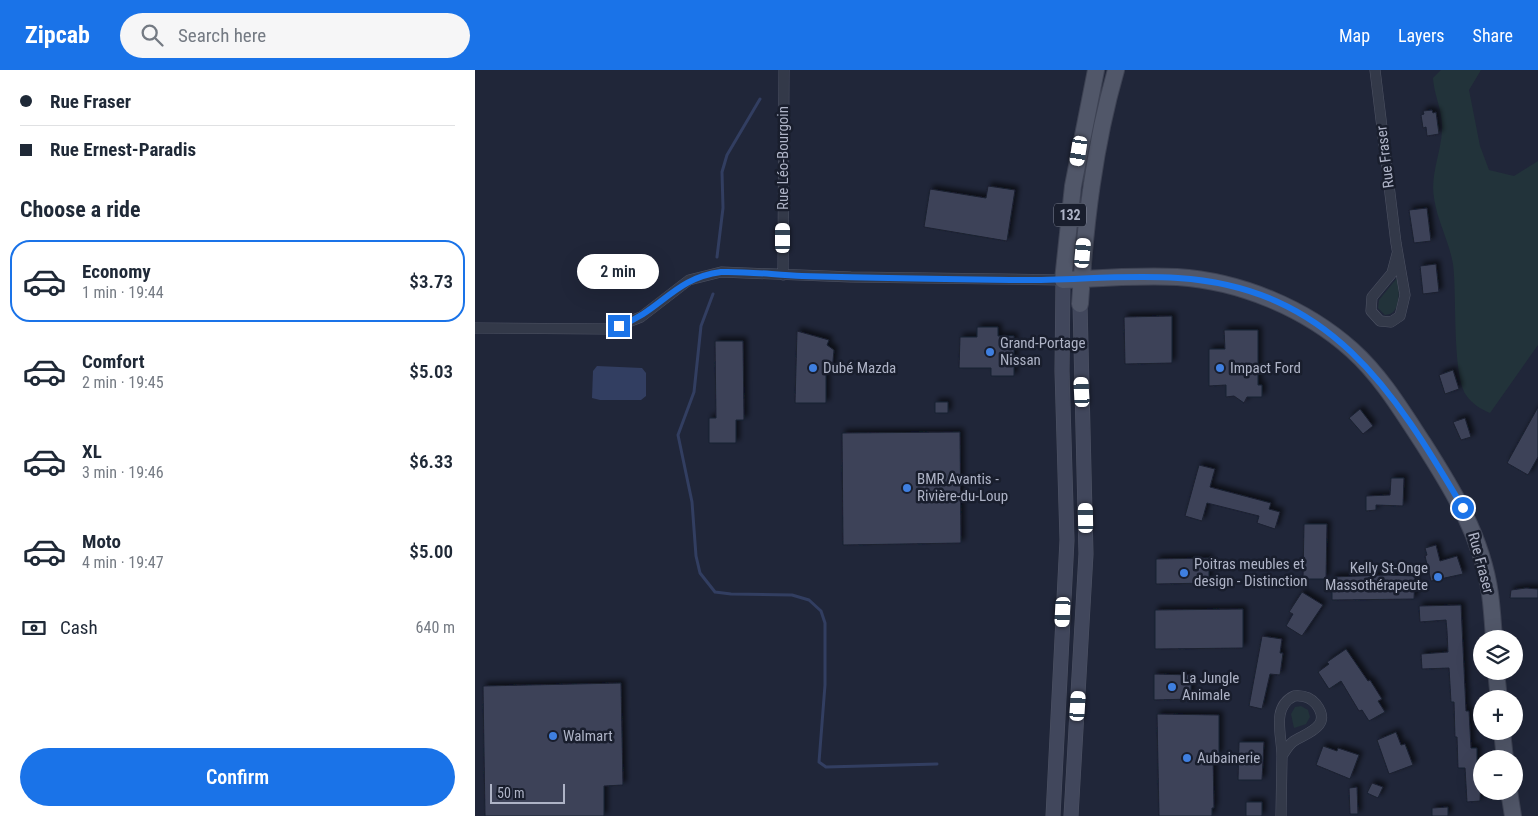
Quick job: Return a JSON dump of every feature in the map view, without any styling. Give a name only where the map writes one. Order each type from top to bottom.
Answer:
[{"type":"main road","name":"132","points":[[1063,280],[1073,186],[1096,70]]},
{"type":"main road","name":"132","points":[[1080,304],[1092,181],[1104,116],[1116,70]]},
{"type":"main road","name":"Rue Fraser","points":[[1063,280],[1176,277],[1232,287],[1299,313],[1352,350],[1397,402],[1463,508],[1487,576],[1493,630]]},
{"type":"main road","points":[[1053,816],[1067,540],[1062,371],[1063,280]]},
{"type":"main road","points":[[1071,816],[1086,554],[1080,304]]},
{"type":"main road","points":[[1510,800],[1513,816]]},
{"type":"street","name":"Rue Léo-Bourgoin","points":[[783,70],[783,275]]},
{"type":"street","name":"Rue Fraser","points":[[1375,70],[1396,249],[1405,295],[1403,310],[1395,320],[1380,322],[1371,311],[1372,297],[1392,273],[1396,249]]},
{"type":"street","points":[[475,328],[609,329],[641,317],[677,288],[699,276],[731,272],[783,275],[1063,280]]},
{"type":"street","points":[[1281,816],[1282,756],[1280,710],[1288,699],[1301,696],[1308,697],[1318,706],[1320,712],[1318,725],[1309,735],[1294,741],[1282,756]]},
{"type":"shaded area","points":[[1441,70],[1481,70],[1469,90],[1480,146],[1489,170],[1514,176],[1538,161],[1538,345],[1490,413],[1471,401],[1466,395],[1462,384],[1457,352],[1453,264],[1434,198],[1433,181],[1442,130],[1433,78]]},
{"type":"shaded area","points":[[1397,278],[1399,279],[1399,296],[1397,307],[1390,314],[1385,315],[1378,308],[1379,300]]},
{"type":"shaded area","points":[[1301,706],[1308,710],[1310,717],[1306,724],[1294,728],[1291,714],[1295,707]]},
{"type":"water","points":[[597,366],[642,368],[646,373],[646,396],[641,400],[600,400],[592,398],[593,371]]},
{"type":"building","points":[[1432,110],[1433,113],[1436,112],[1439,134],[1427,136],[1426,127],[1423,128],[1421,115],[1424,114],[1423,111]]},
{"type":"building","points":[[988,186],[1015,190],[1007,241],[924,227],[930,189],[986,198]]},
{"type":"building","points":[[1427,208],[1431,241],[1414,243],[1409,210]]},
{"type":"building","points":[[1436,264],[1439,292],[1423,294],[1420,266]]},
{"type":"building","points":[[1172,316],[1172,363],[1125,364],[1124,317]]},
{"type":"building","points":[[977,327],[998,327],[998,336],[1014,336],[1014,376],[991,376],[991,368],[959,368],[960,337],[977,337]]},
{"type":"building","points":[[1224,330],[1258,330],[1258,385],[1262,385],[1262,397],[1247,397],[1244,403],[1234,396],[1226,397],[1226,385],[1209,386],[1209,349],[1225,349]]},
{"type":"building","points":[[797,331],[829,340],[827,345],[834,350],[832,371],[826,371],[826,403],[795,403]]},
{"type":"building","points":[[715,341],[743,341],[744,420],[736,420],[736,443],[709,443],[709,418],[716,418]]},
{"type":"building","points":[[1453,370],[1459,389],[1445,394],[1439,375]]},
{"type":"building","points":[[935,402],[948,402],[948,413],[935,413]]},
{"type":"building","points":[[1538,407],[1538,457],[1528,475],[1507,463]]},
{"type":"building","points":[[1360,409],[1373,426],[1363,434],[1349,418]]},
{"type":"building","points":[[1465,418],[1471,437],[1461,440],[1453,422]]},
{"type":"building","points":[[960,432],[961,543],[843,545],[842,433]]},
{"type":"building","points":[[1199,465],[1215,469],[1210,487],[1271,503],[1269,509],[1280,512],[1275,529],[1257,523],[1259,516],[1207,503],[1202,521],[1185,516]]},
{"type":"building","points":[[1391,478],[1404,478],[1403,506],[1376,505],[1376,510],[1366,511],[1366,496],[1390,495]]},
{"type":"building","points":[[1304,524],[1327,524],[1326,579],[1303,579]]},
{"type":"building","points":[[1436,545],[1440,561],[1457,556],[1463,574],[1431,581],[1425,548]]},
{"type":"building","points":[[1209,558],[1209,583],[1156,584],[1156,559]]},
{"type":"building","points":[[1415,576],[1414,599],[1332,600],[1332,577]]},
{"type":"building","points":[[1538,589],[1538,598],[1510,598],[1511,590]]},
{"type":"building","points":[[1302,592],[1323,605],[1302,636],[1286,626],[1293,614],[1289,612]]},
{"type":"building","points":[[1461,605],[1466,711],[1469,711],[1471,748],[1477,748],[1477,750],[1473,750],[1473,800],[1480,801],[1467,802],[1465,768],[1458,768],[1454,702],[1451,702],[1449,668],[1422,669],[1421,654],[1448,652],[1446,620],[1420,622],[1419,606]]},
{"type":"building","points":[[1243,609],[1243,648],[1155,649],[1155,610]]},
{"type":"building","points":[[1262,636],[1282,639],[1280,653],[1283,653],[1280,675],[1270,674],[1262,709],[1249,706]]},
{"type":"building","points":[[1346,649],[1382,699],[1378,701],[1385,712],[1369,721],[1362,710],[1359,711],[1341,681],[1329,689],[1318,672],[1329,664],[1327,662]]},
{"type":"building","points":[[1154,674],[1191,675],[1191,699],[1154,700]]},
{"type":"building","name":"Walmart","points":[[621,683],[623,785],[604,786],[604,816],[485,816],[483,686]]},
{"type":"building","points":[[1157,714],[1219,715],[1219,755],[1213,755],[1214,808],[1212,808],[1212,816],[1159,816]]},
{"type":"building","points":[[1396,732],[1401,745],[1405,744],[1413,765],[1389,774],[1377,740]]},
{"type":"building","points":[[1239,742],[1264,742],[1262,780],[1238,780]]},
{"type":"building","points":[[1323,746],[1337,751],[1338,748],[1359,755],[1350,779],[1316,765]]},
{"type":"building","points":[[1372,783],[1383,787],[1378,798],[1367,793]]},
{"type":"building","points":[[1357,787],[1358,814],[1350,814],[1349,788]]},
{"type":"building","points":[[1246,802],[1262,802],[1262,816],[1246,816]]},
{"type":"building","points":[[1448,807],[1448,816],[1432,816],[1432,808]]},
{"type":"waterway","points":[[717,257],[723,208],[722,172],[727,155],[760,99]]},
{"type":"waterway","points":[[713,294],[701,326],[694,392],[678,435],[692,502],[696,556],[700,573],[715,592],[792,595],[809,600],[821,611],[825,623],[825,685],[819,762],[826,767],[937,764]]},
{"type":"place","name":"Grand-Portage Nissan","points":[[990,352]]},
{"type":"place","name":"Dubé Mazda","points":[[813,368]]},
{"type":"place","name":"Impact Ford","points":[[1220,368]]},
{"type":"place","name":"BMR Avantis - Rivière-du-Loup","points":[[907,488]]},
{"type":"place","name":"Poitras meubles et design - Distinction","points":[[1184,573]]},
{"type":"place","name":"Kelly St-Onge Massothérapeute","points":[[1438,577]]},
{"type":"place","name":"La Jungle Animale","points":[[1172,687]]},
{"type":"place","name":"Walmart","points":[[553,736]]},
{"type":"place","name":"Aubainerie","points":[[1187,758]]},
{"type":"route","points":[[619,326],[641,317],[667,295],[689,280],[721,272],[801,276],[1013,280],[1176,277],[1213,282],[1277,302],[1317,324],[1352,350],[1397,402],[1463,508]]}]
